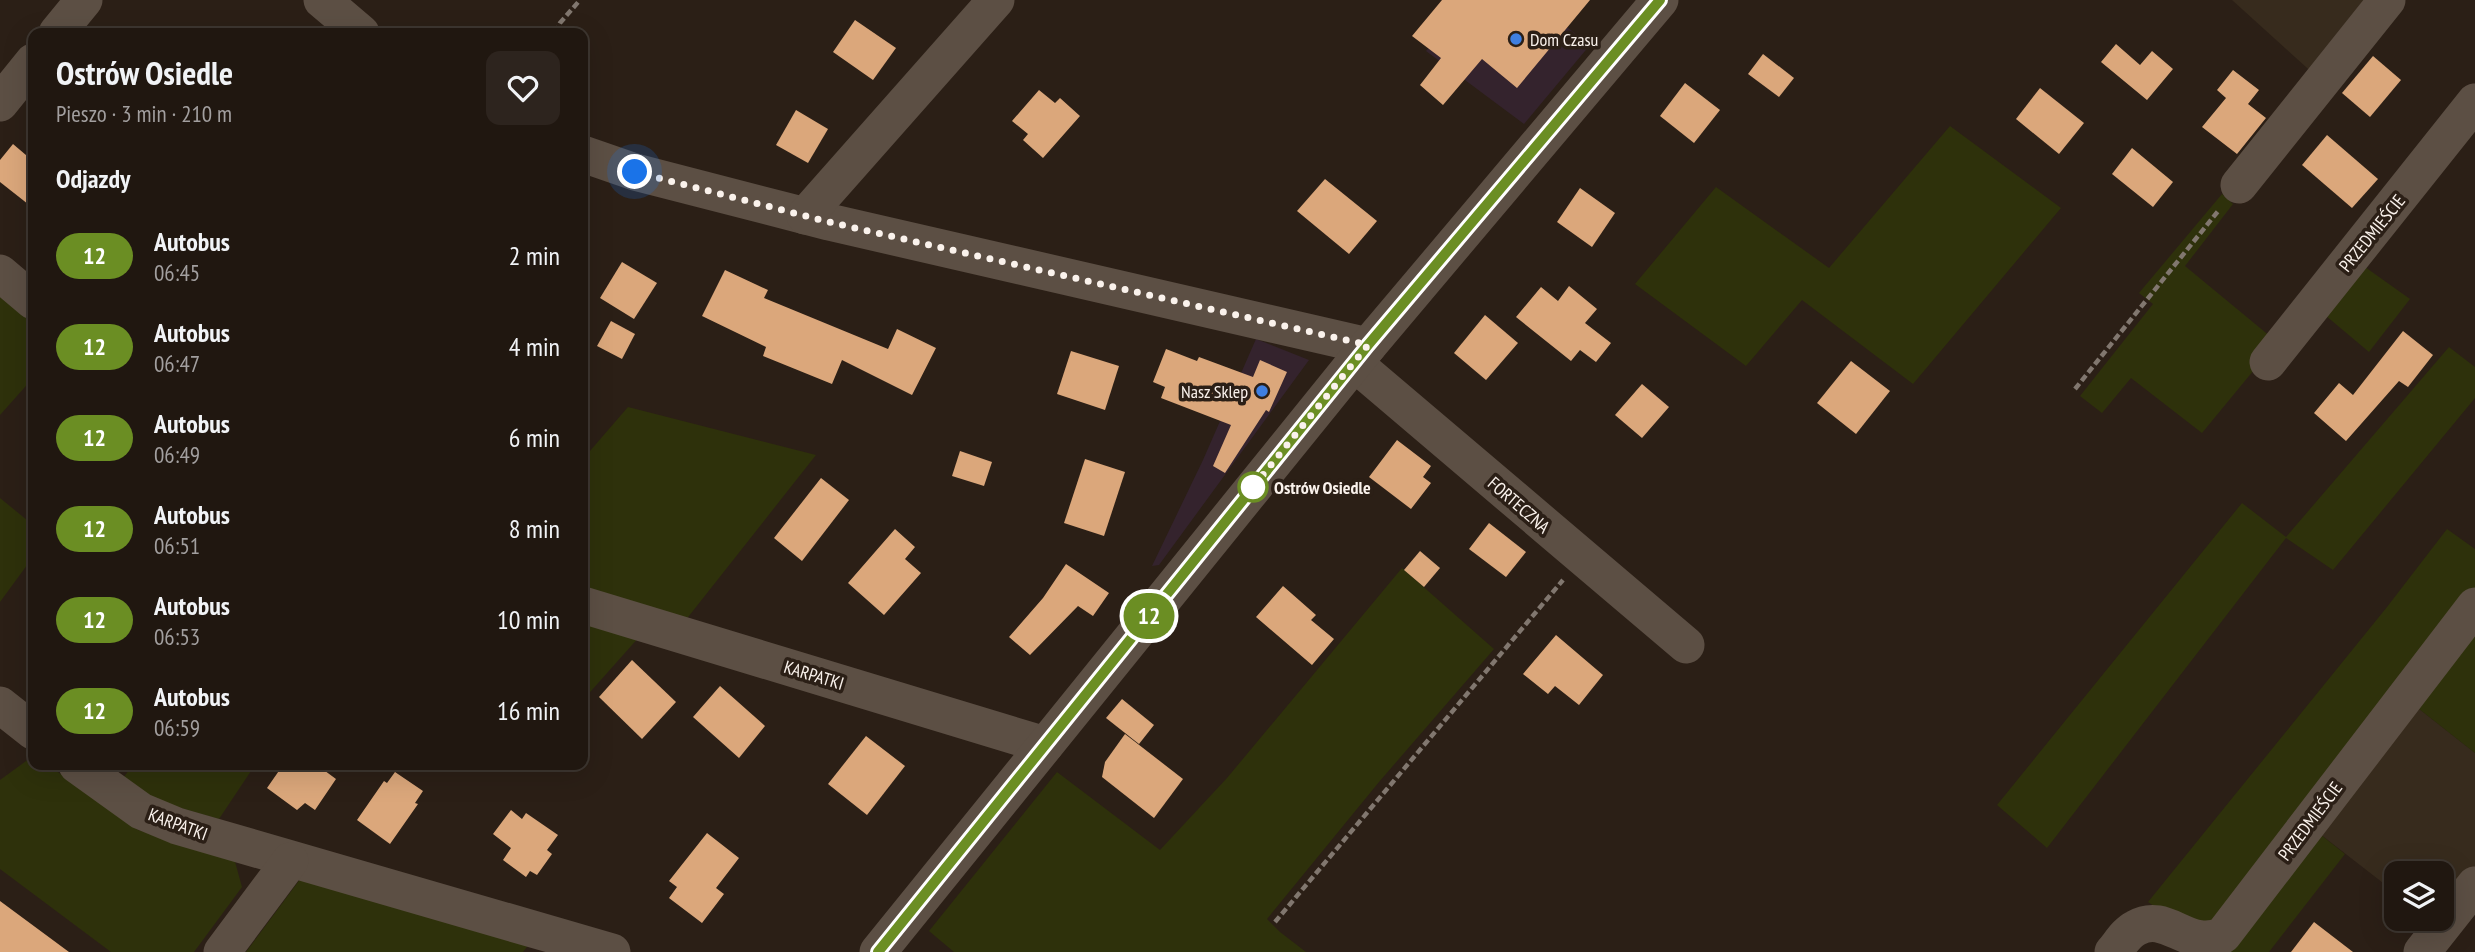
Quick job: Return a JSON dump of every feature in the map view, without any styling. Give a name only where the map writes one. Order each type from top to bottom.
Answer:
[{"type":"street","points":[[61,28],[84,0]]},
{"type":"street","points":[[323,0],[354,28]]},
{"type":"street","points":[[805,216],[996,0]]},
{"type":"street","points":[[878,952],[1361,354],[1660,0]]},
{"type":"street","points":[[2239,185],[2387,0]]},
{"type":"street","points":[[0,103],[28,68]]},
{"type":"street","name":"PRZEDMIEŚCIE","points":[[2268,362],[2475,102]]},
{"type":"street","name":"FORTECZNA","points":[[588,156],[635,172],[805,216],[1361,354],[1581,558],[1686,645]]},
{"type":"street","points":[[0,273],[28,297]]},
{"type":"street","name":"PRZEDMIEŚCIE","points":[[2113,952],[2128,934],[2147,924],[2159,924],[2195,941],[2214,941],[2223,935],[2475,606]]},
{"type":"street","name":"KARPATKI","points":[[588,607],[1045,744]]},
{"type":"street","points":[[0,705],[28,727]]},
{"type":"street","name":"KARPATKI","points":[[83,770],[141,811],[177,826],[290,861],[612,952]]},
{"type":"street","points":[[222,952],[290,861]]},
{"type":"street","points":[[2422,952],[2475,885]]},
{"type":"path","points":[[558,28],[580,0]]},
{"type":"path","points":[[2076,389],[2142,303],[2239,185]]},
{"type":"path","points":[[1275,922],[1581,558]]},
{"type":"shaded area","points":[[1467,0],[1532,0],[1590,45],[1524,124],[1426,51]]},
{"type":"shaded area","points":[[2232,0],[2394,0],[2327,86]]},
{"type":"shaded area","points":[[1256,339],[1309,360],[1159,565],[1152,566],[1203,460]]},
{"type":"shaded area","points":[[2409,701],[2475,753],[2475,870],[2454,897],[2454,861],[2384,861],[2384,884],[2311,827]]},
{"type":"green space","points":[[1950,126],[2061,208],[1913,384],[1802,300],[1746,366],[1635,284],[1716,187],[1829,268]]},
{"type":"green space","points":[[2222,194],[2233,204],[2185,266],[2277,342],[2202,433],[2131,378],[2102,413],[2080,396],[2153,304],[2139,293]]},
{"type":"green space","points":[[2358,262],[2410,299],[2369,352],[2319,310]]},
{"type":"green space","points":[[0,293],[28,318],[28,384],[0,415]]},
{"type":"green space","points":[[2449,347],[2475,367],[2475,398],[2333,570],[2286,538],[2047,848],[1997,805],[2242,503],[2286,537]]},
{"type":"green space","points":[[628,407],[816,455],[685,621],[588,592],[588,453]]},
{"type":"green space","points":[[0,498],[28,521],[28,564],[0,602]]},
{"type":"green space","points":[[2447,529],[2475,549],[2475,589],[2210,931],[2188,929],[2148,902],[2387,607]]},
{"type":"green space","points":[[1402,568],[1494,649],[1379,782],[1267,919],[1306,952],[954,952],[929,931],[1057,772],[1160,850],[1227,778]]},
{"type":"green space","points":[[2475,619],[2475,753],[2409,701]]},
{"type":"green space","points":[[588,620],[640,636],[588,694]]},
{"type":"green space","points":[[28,760],[28,770],[55,770],[138,830],[234,858],[242,887],[194,952],[111,952],[0,869],[0,780]]},
{"type":"green space","points":[[129,770],[252,770],[219,819],[149,799],[123,778]]},
{"type":"green space","points":[[2311,827],[2345,854],[2269,952],[2228,952]]},
{"type":"green space","points":[[301,878],[530,943],[523,952],[246,952]]},
{"type":"building","points":[[1442,0],[1590,0],[1517,88],[1482,59],[1443,105],[1420,85],[1441,58],[1412,36]]},
{"type":"building","points":[[855,20],[896,48],[873,80],[833,52]]},
{"type":"building","points":[[2116,44],[2140,65],[2152,51],[2173,69],[2147,100],[2101,62]]},
{"type":"building","points":[[1763,54],[1794,78],[1779,97],[1748,74]]},
{"type":"building","points":[[2373,56],[2401,80],[2370,117],[2342,93]]},
{"type":"building","points":[[2233,70],[2259,90],[2248,104],[2266,118],[2237,154],[2202,127],[2226,98],[2217,90]]},
{"type":"building","points":[[1685,83],[1720,110],[1694,143],[1660,116]]},
{"type":"building","points":[[2040,88],[2084,123],[2059,154],[2016,119]]},
{"type":"building","points":[[1039,90],[1055,103],[1060,98],[1080,116],[1043,158],[1023,140],[1028,134],[1012,121]]},
{"type":"building","points":[[796,110],[828,129],[808,163],[776,145]]},
{"type":"building","points":[[2327,135],[2378,179],[2352,208],[2302,165]]},
{"type":"building","points":[[13,144],[28,157],[28,204],[0,182],[0,160]]},
{"type":"building","points":[[2132,148],[2173,182],[2153,207],[2112,174]]},
{"type":"building","points":[[1325,179],[1377,221],[1349,254],[1297,211]]},
{"type":"building","points":[[1580,188],[1615,213],[1592,247],[1557,222]]},
{"type":"building","points":[[622,262],[657,283],[634,319],[600,298]]},
{"type":"building","points":[[725,270],[768,290],[764,298],[888,349],[897,329],[936,348],[912,395],[842,360],[832,384],[763,356],[766,347],[702,316]]},
{"type":"building","points":[[1569,286],[1597,309],[1585,323],[1611,343],[1596,362],[1580,350],[1571,361],[1516,317],[1541,287],[1558,301]]},
{"type":"building","points":[[1485,315],[1518,343],[1486,380],[1454,353]]},
{"type":"building","points":[[611,321],[635,334],[622,359],[597,346]]},
{"type":"building","points":[[2403,331],[2433,355],[2408,387],[2399,381],[2346,441],[2314,413],[2339,383],[2353,395]]},
{"type":"building","points":[[1166,349],[1197,361],[1199,357],[1253,377],[1260,360],[1287,372],[1269,412],[1266,410],[1225,473],[1213,466],[1231,425],[1161,398],[1165,387],[1153,382]]},
{"type":"building","points":[[1071,351],[1119,366],[1105,410],[1057,394]]},
{"type":"building","points":[[1851,361],[1890,391],[1856,434],[1817,403]]},
{"type":"building","points":[[1642,384],[1669,407],[1642,438],[1615,415]]},
{"type":"building","points":[[1397,440],[1431,466],[1423,477],[1431,483],[1411,509],[1369,477]]},
{"type":"building","points":[[960,451],[992,462],[984,486],[952,476]]},
{"type":"building","points":[[1085,459],[1125,472],[1104,536],[1064,523]]},
{"type":"building","points":[[821,478],[849,500],[802,561],[774,538]]},
{"type":"building","points":[[1489,523],[1526,552],[1506,577],[1469,549]]},
{"type":"building","points":[[895,529],[915,547],[905,559],[921,573],[884,615],[848,583]]},
{"type":"building","points":[[1420,551],[1440,568],[1424,587],[1404,570]]},
{"type":"building","points":[[1066,564],[1109,593],[1093,616],[1078,606],[1030,655],[1009,637],[1043,598]]},
{"type":"building","points":[[1283,586],[1316,615],[1311,620],[1334,639],[1312,665],[1256,617]]},
{"type":"building","points":[[1556,635],[1603,675],[1579,705],[1555,686],[1548,694],[1523,674]]},
{"type":"building","points":[[632,660],[676,702],[642,739],[599,697]]},
{"type":"building","points":[[720,686],[765,726],[739,758],[693,717]]},
{"type":"building","points":[[1122,699],[1154,725],[1139,744],[1106,718]]},
{"type":"building","points":[[1125,734],[1183,779],[1154,818],[1102,777],[1105,762]]},
{"type":"building","points":[[866,736],[905,766],[867,815],[828,784]]},
{"type":"building","points":[[280,770],[324,770],[336,779],[315,810],[305,803],[297,810],[267,788]]},
{"type":"building","points":[[395,772],[423,791],[415,803],[418,804],[390,844],[357,820],[384,781],[387,783]]},
{"type":"building","points":[[511,810],[522,819],[526,813],[558,835],[547,850],[552,854],[537,875],[530,871],[526,877],[503,860],[511,848],[493,834]]},
{"type":"building","points":[[707,833],[739,858],[716,888],[724,894],[702,923],[669,898],[677,887],[669,881]]},
{"type":"building","points":[[0,901],[69,952],[0,952]]},
{"type":"building","points":[[2314,922],[2353,952],[2291,952]]},
{"type":"bus line","name":"12","points":[[878,952],[1368,345],[1660,0]]},
{"type":"place","name":"Dom Czasu","points":[[1516,39]]},
{"type":"place","name":"Nasz Sklep","points":[[1262,391]]},
{"type":"place","name":"Ostrów Osiedle","points":[[1253,487]]},
{"type":"route","points":[[635,172],[829,222],[1368,345],[1253,487]]}]
